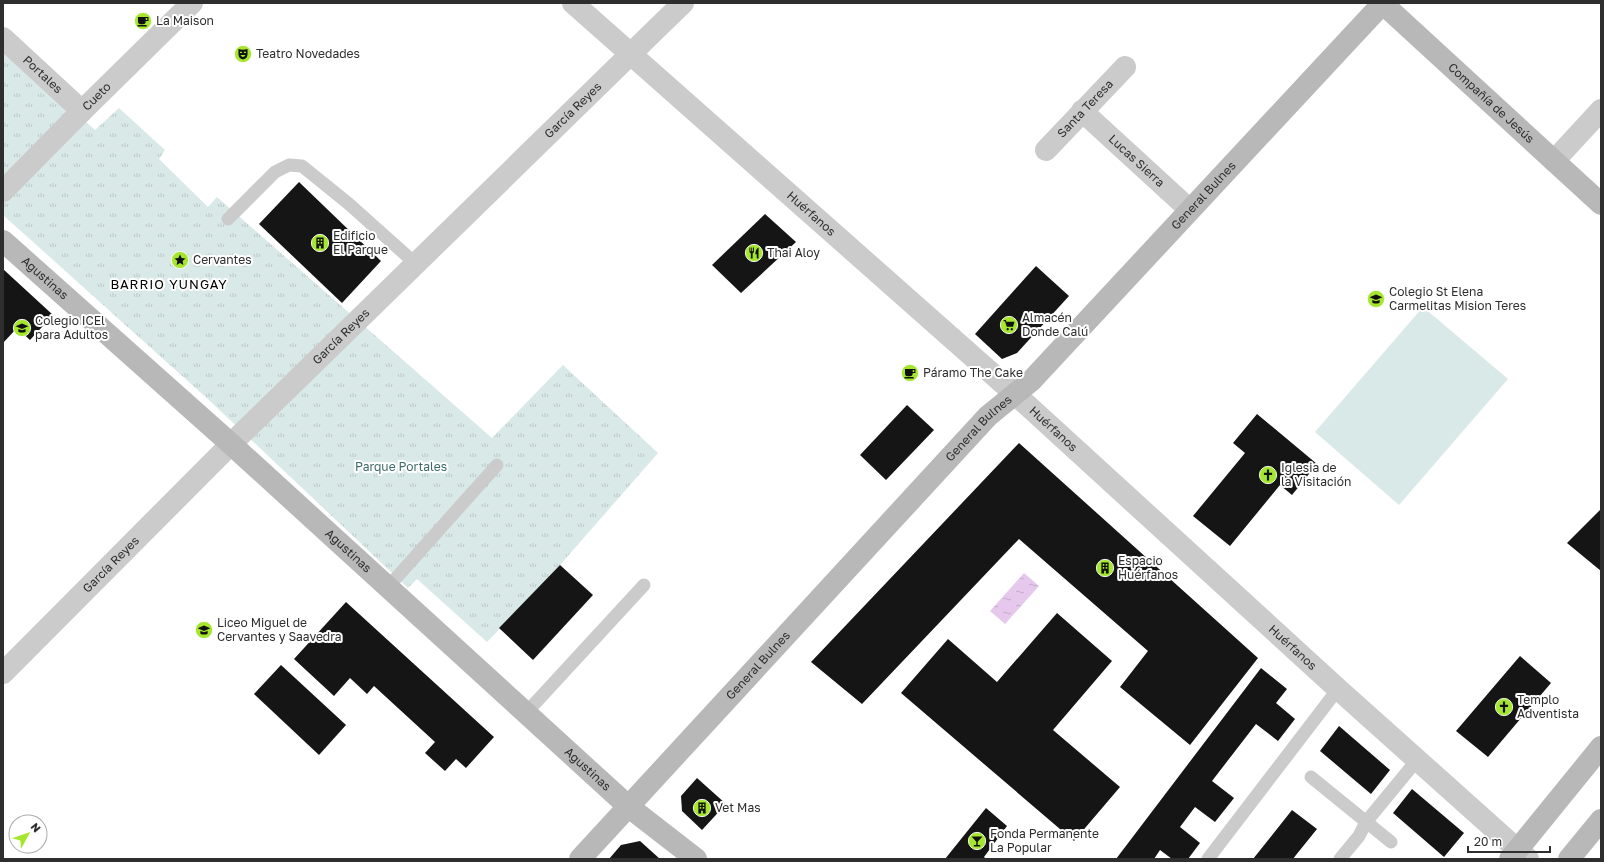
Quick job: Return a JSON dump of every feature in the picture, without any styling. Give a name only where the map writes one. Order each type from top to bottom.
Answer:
[{"type":"street","name":"Cueto","points":[[3,191],[192,3]]},
{"type":"street","name":"Huérfanos","points":[[573,3],[1015,394],[1417,760],[1519,856]]},
{"type":"street","name":"García Reyes","points":[[3,673],[231,444],[682,3]]},
{"type":"street","name":"Compañía de Jesús","points":[[1383,3],[1601,204]]},
{"type":"street","name":"General Bulnes","points":[[580,859],[988,416],[1031,381],[1383,3]]},
{"type":"street","name":"Portales","points":[[3,38],[82,111]]},
{"type":"street","name":"Santa Teresa","points":[[1046,150],[1125,67]]},
{"type":"street","points":[[1554,161],[1601,110]]},
{"type":"street","name":"Lucas Sierra","points":[[1082,112],[1190,210]]},
{"type":"street","name":"Agustinas","points":[[3,241],[231,444],[629,806],[696,859]]},
{"type":"street","points":[[1519,856],[1601,747]]},
{"type":"street","points":[[1569,859],[1601,820]]},
{"type":"lane","points":[[228,219],[275,172],[289,165],[302,166],[349,204],[416,264]]},
{"type":"lane","points":[[388,587],[497,465]]},
{"type":"lane","points":[[526,713],[644,584]]},
{"type":"lane","points":[[1208,859],[1338,688]]},
{"type":"lane","points":[[1340,859],[1359,836],[1366,822],[1417,760]]},
{"type":"lane","points":[[1311,776],[1391,842]]},
{"type":"green space","name":"Parque Portales","points":[[3,48],[95,130],[119,108],[165,150],[159,159],[208,207],[217,197],[492,438],[563,365],[658,453],[560,565],[487,642],[417,579],[408,588],[210,401],[3,215]]},
{"type":"green space","points":[[1423,307],[1508,379],[1399,505],[1315,432]]},
{"type":"water","points":[[1024,573],[1039,586],[1005,624],[990,611]]},
{"type":"building","name":"Edificio El Parque","points":[[299,182],[381,261],[342,303],[259,224]]},
{"type":"building","name":"Thai Aloy","points":[[765,214],[796,242],[741,293],[712,265]]},
{"type":"building","points":[[1036,266],[1069,296],[1017,353],[1002,359],[975,334]]},
{"type":"building","name":"Colegio ICEl para Adultos","points":[[3,269],[53,315],[30,340],[17,328],[3,343]]},
{"type":"building","points":[[907,405],[934,430],[886,480],[860,455]]},
{"type":"building","name":"Iglesia de la Visitación","points":[[1257,414],[1317,464],[1292,495],[1280,485],[1230,546],[1193,516],[1245,453],[1233,443]]},
{"type":"building","name":"Espacio Huérfanos","points":[[1019,443],[1258,658],[1190,745],[1120,687],[1148,651],[1019,539],[862,704],[811,662]]},
{"type":"building","points":[[1601,509],[1601,571],[1567,543]]},
{"type":"building","points":[[560,565],[593,595],[533,660],[499,628]]},
{"type":"building","points":[[346,602],[494,737],[466,768],[456,759],[445,771],[425,753],[435,742],[374,686],[367,694],[350,678],[334,696],[294,659]]},
{"type":"building","points":[[1057,613],[1112,661],[1053,730],[1120,787],[1074,841],[901,693],[948,639],[997,682]]},
{"type":"building","name":"Templo Adventista","points":[[1520,656],[1551,683],[1488,757],[1456,731]]},
{"type":"building","points":[[281,665],[346,725],[319,755],[254,694]]},
{"type":"building","points":[[1261,668],[1287,689],[1276,703],[1295,719],[1278,741],[1256,724],[1212,781],[1234,798],[1215,822],[1195,807],[1180,827],[1200,843],[1188,859],[1172,859],[1160,850],[1154,859],[1116,859]]},
{"type":"building","points":[[1339,726],[1390,770],[1371,794],[1320,751]]},
{"type":"building","name":"Vet Mas","points":[[697,778],[726,804],[702,830],[682,811],[681,796]]},
{"type":"building","points":[[1412,789],[1464,833],[1444,857],[1393,813]]},
{"type":"building","name":"Fonda Permanente La Popular","points":[[986,808],[1007,826],[984,857],[986,859],[945,859]]},
{"type":"building","points":[[1292,810],[1317,829],[1293,859],[1253,859]]},
{"type":"building","points":[[640,841],[660,859],[609,859],[621,845]]},
{"type":"place","name":"La Maison","points":[[143,21]]},
{"type":"place","name":"Teatro Novedades","points":[[243,54]]},
{"type":"place","name":"Edificio El Parque","points":[[320,243]]},
{"type":"place","name":"Thai Aloy","points":[[754,253]]},
{"type":"place","name":"Cervantes","points":[[180,260]]},
{"type":"place","name":"Colegio St Elena Carmelitas Mision Teres","points":[[1376,299]]},
{"type":"place","name":"Almacén Donde Calú","points":[[1009,325]]},
{"type":"place","name":"Colegio ICEl para Adultos","points":[[22,328]]},
{"type":"place","name":"Páramo The Cake","points":[[910,373]]},
{"type":"place","name":"Iglesia de la Visitación","points":[[1268,475]]},
{"type":"place","name":"Espacio Huérfanos","points":[[1105,568]]},
{"type":"place","name":"Liceo Miguel de Cervantes y Saavedra","points":[[204,630]]},
{"type":"place","name":"Templo Adventista","points":[[1504,707]]},
{"type":"place","name":"Vet Mas","points":[[702,808]]},
{"type":"place","name":"Fonda Permanente La Popular","points":[[977,841]]},
{"type":"district","name":"BARRIO YUNGAY","points":[[169,284]]}]
